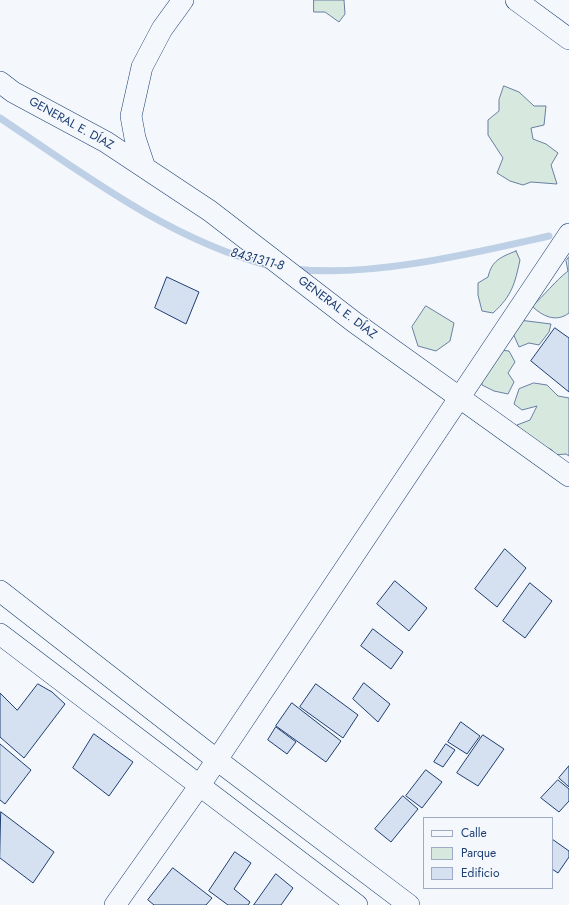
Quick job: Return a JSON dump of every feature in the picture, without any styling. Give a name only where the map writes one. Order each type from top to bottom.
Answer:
[{"type":"street","points":[[145,168],[135,138],[131,116],[142,67],[162,29],[183,0]]},
{"type":"street","points":[[516,0],[569,39]]},
{"type":"street","name":"GENERAL E. DÍAZ","points":[[0,82],[13,92],[106,142],[210,211],[354,322],[569,476]]},
{"type":"street","points":[[115,905],[217,760],[569,234]]},
{"type":"street","points":[[0,591],[217,760],[409,905]]},
{"type":"street","points":[[0,634],[357,905]]},
{"type":"green space","points":[[314,0],[344,0],[345,14],[339,22],[325,12],[314,12]]},
{"type":"green space","points":[[504,86],[519,92],[534,106],[546,106],[544,125],[531,128],[533,139],[546,144],[558,153],[551,165],[557,184],[531,182],[523,185],[510,181],[497,173],[503,158],[488,135],[488,120],[499,111],[499,100]]},
{"type":"green space","points":[[516,251],[520,260],[509,295],[493,313],[482,311],[478,295],[478,283],[488,277],[492,267],[498,260]]},
{"type":"green space","points":[[569,257],[569,313],[559,318],[549,317],[540,313],[532,306],[568,271],[566,261]]},
{"type":"green space","points":[[426,306],[454,323],[450,341],[436,351],[418,346],[412,327]]},
{"type":"green space","points":[[519,320],[551,324],[549,332],[539,345],[529,343],[519,347],[512,331]]},
{"type":"green space","points":[[499,350],[509,351],[515,362],[508,373],[514,382],[508,394],[494,391],[482,385],[481,373]]},
{"type":"green space","points":[[534,383],[547,385],[558,396],[569,398],[569,456],[566,454],[554,455],[552,450],[526,437],[517,425],[530,420],[537,406],[522,410],[514,404],[519,389]]},
{"type":"building","points":[[167,277],[199,292],[186,324],[155,308]]},
{"type":"building","points":[[555,328],[569,338],[569,392],[531,361]]},
{"type":"building","points":[[505,549],[526,568],[497,607],[475,589]]},
{"type":"building","points":[[395,581],[427,608],[409,631],[377,604]]},
{"type":"building","points":[[530,583],[552,601],[525,638],[503,621]]},
{"type":"building","points":[[373,629],[403,652],[391,669],[361,646]]},
{"type":"building","points":[[364,683],[390,704],[378,722],[353,699]]},
{"type":"building","points":[[38,684],[52,692],[65,704],[24,758],[0,737],[0,693],[17,710]]},
{"type":"building","points":[[316,684],[358,715],[343,738],[300,707]]},
{"type":"building","points":[[292,703],[341,741],[326,762],[276,726]]},
{"type":"building","points":[[461,722],[480,736],[467,754],[448,742]]},
{"type":"building","points":[[276,727],[296,742],[287,754],[268,740]]},
{"type":"building","points":[[94,734],[133,762],[109,796],[73,768]]},
{"type":"building","points":[[483,735],[504,749],[478,786],[457,773]]},
{"type":"building","points":[[0,744],[31,770],[5,804],[0,800]]},
{"type":"building","points":[[446,744],[455,750],[443,767],[434,762]]},
{"type":"building","points":[[569,766],[569,787],[559,778]]},
{"type":"building","points":[[426,770],[442,782],[422,808],[406,796]]},
{"type":"building","points":[[558,780],[569,789],[569,801],[559,812],[541,798]]},
{"type":"building","points":[[403,796],[418,809],[391,842],[375,829]]},
{"type":"building","points":[[1,812],[54,852],[33,883],[0,858]]},
{"type":"building","points":[[553,840],[569,851],[569,857],[558,873],[553,870]]},
{"type":"building","points":[[235,852],[251,863],[234,889],[250,902],[248,905],[228,905],[209,891]]},
{"type":"building","points":[[173,868],[212,898],[206,905],[154,905],[148,900]]},
{"type":"building","points":[[276,874],[293,888],[281,905],[254,905]]},
{"type":"waterway","name":"8431311-8","points":[[0,118],[96,183],[163,223],[233,255],[270,266]]},
{"type":"waterway","name":"8431311-8","points":[[294,269],[324,271],[389,267],[488,250],[549,236]]}]
